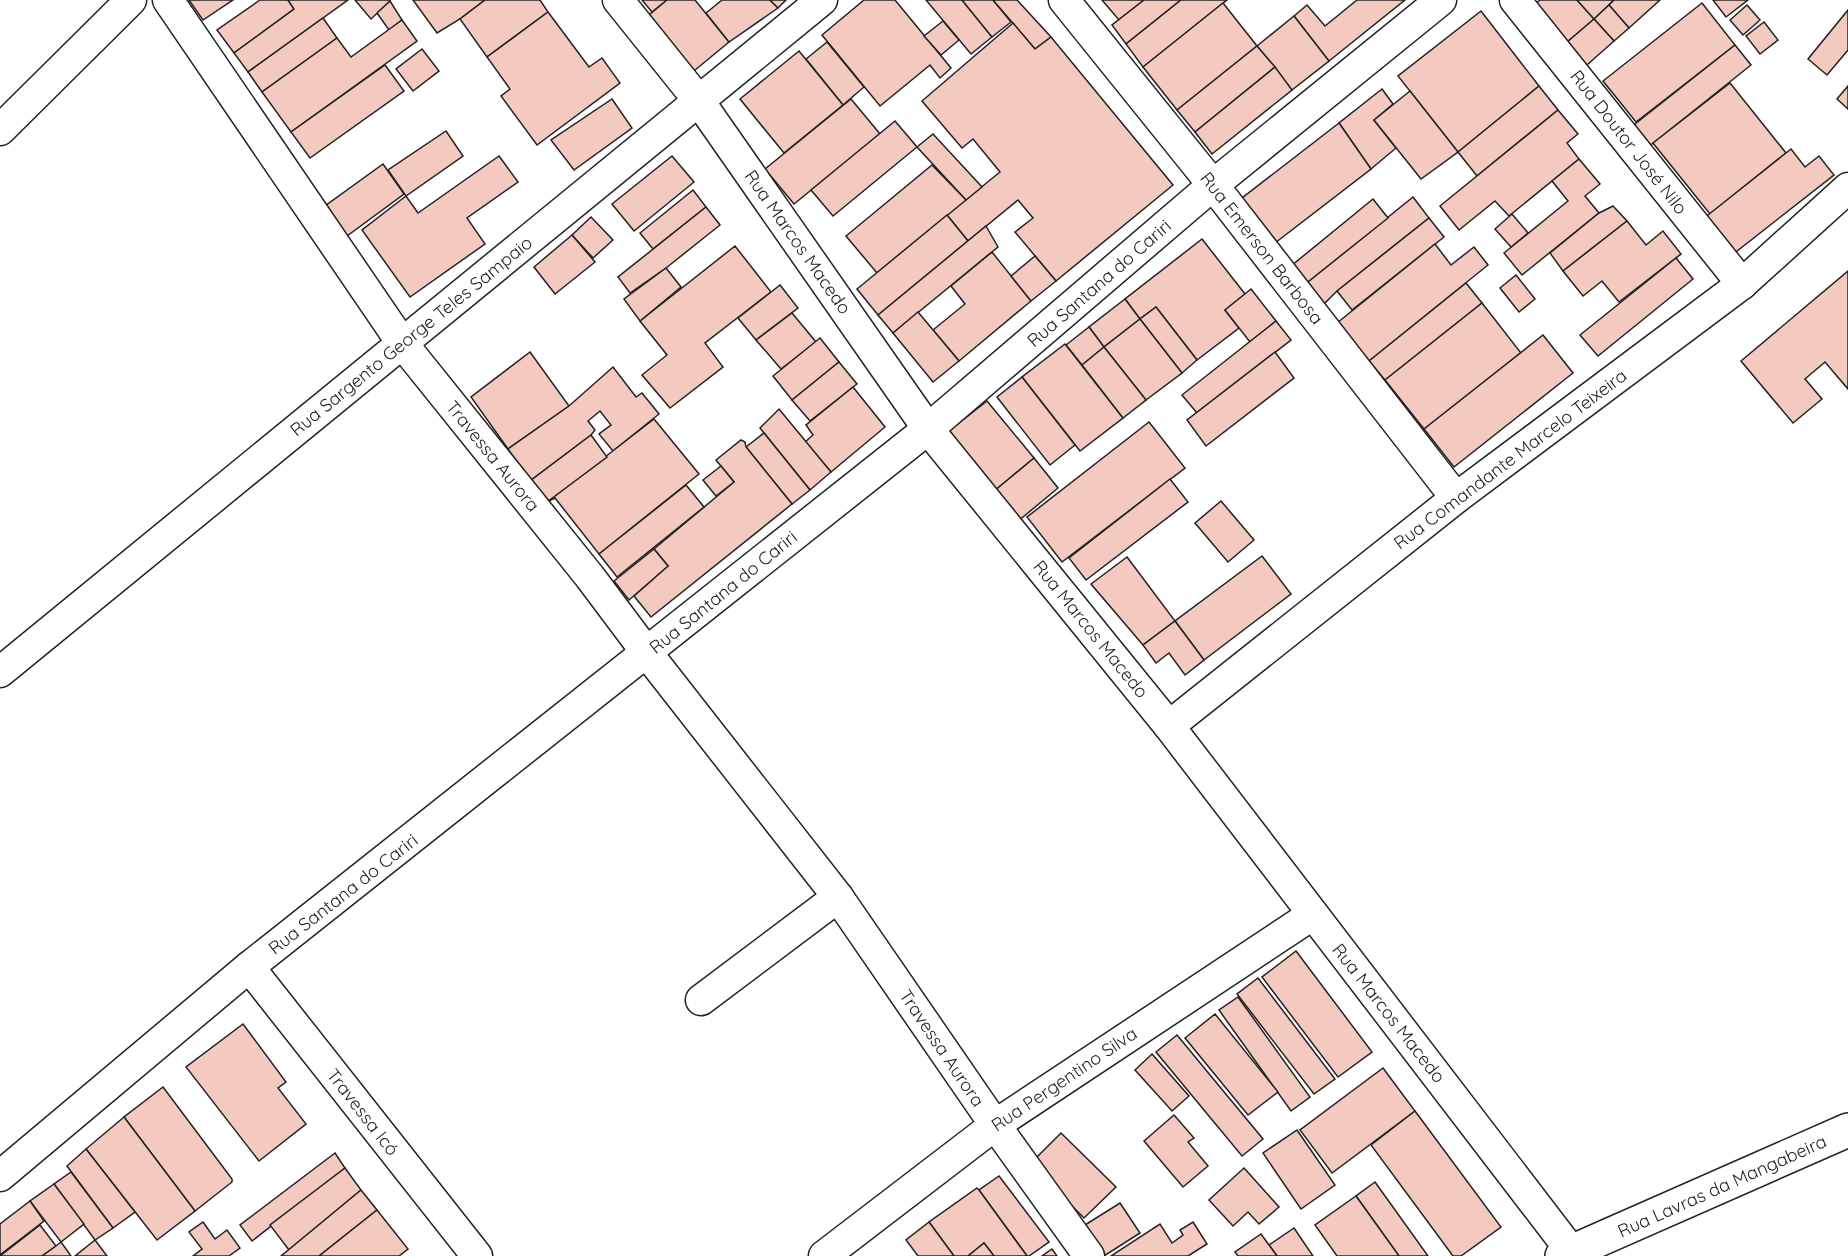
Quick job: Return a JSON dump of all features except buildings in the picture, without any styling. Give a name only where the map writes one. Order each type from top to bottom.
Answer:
[{"type":"street","points":[[0,130],[131,0]]},
{"type":"street","name":"Travessa Aurora","points":[[168,0],[402,343],[590,577],[838,897],[995,1125],[1089,1256]]},
{"type":"street","name":"Rua Marcos Macedo","points":[[618,0],[699,101],[928,429],[1169,726],[1570,1255]]},
{"type":"street","name":"Rua Sargento George Teles Sampaio","points":[[0,672],[822,0]]},
{"type":"street","name":"Rua Emerson Barbosa","points":[[1064,0],[1213,185],[1456,498]]},
{"type":"street","name":"Rua Santana do Cariri","points":[[0,1176],[249,968],[928,429],[1213,185],[1441,0]]},
{"type":"street","name":"Rua Doutor José Nilo","points":[[1515,0],[1742,284]]},
{"type":"street","name":"Rua Comandante Marcelo Teixeira","points":[[1169,726],[1456,498],[1742,284],[1848,188]]},
{"type":"street","points":[[701,1000],[838,897]]},
{"type":"street","name":"Rua Pergentino Silva","points":[[824,1256],[995,1125],[1312,915]]},
{"type":"street","name":"Travessa Icó","points":[[249,968],[477,1256]]},
{"type":"street","name":"Rua Lavras da Mangabeira","points":[[1570,1255],[1848,1130]]}]
